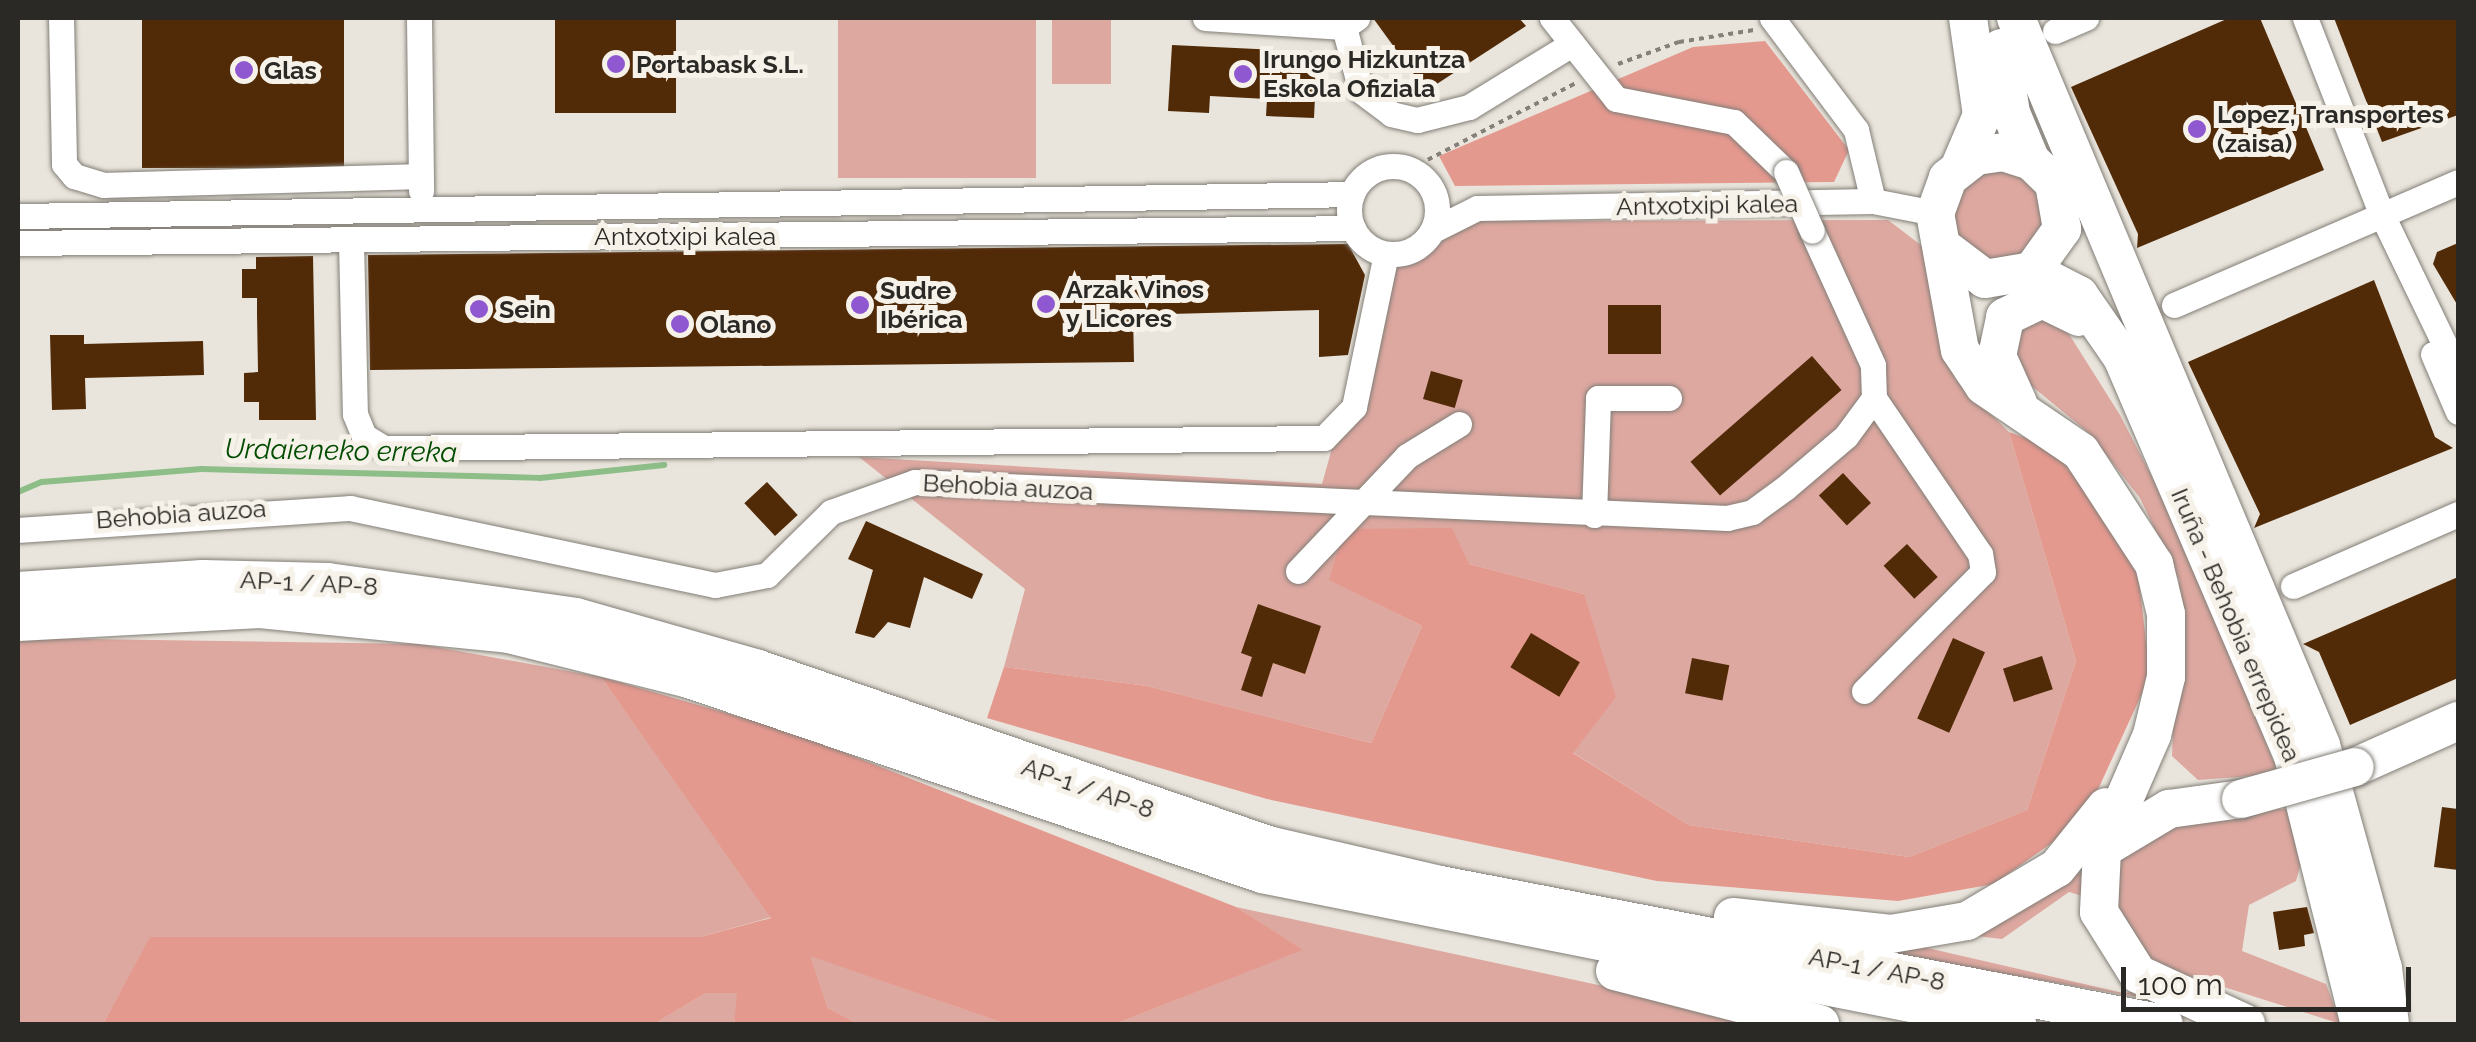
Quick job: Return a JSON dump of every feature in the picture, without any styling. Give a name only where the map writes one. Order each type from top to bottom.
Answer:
[{"type":"highway","points":[[1968,18],[1982,115],[1939,230],[1963,360],[1984,386],[2018,403]]},
{"type":"highway","points":[[1996,18],[2012,113],[2031,161],[2054,183],[2063,213],[2056,246],[1981,308],[1976,334],[1989,368],[2018,403],[2092,465],[2154,564],[2168,635],[2154,726],[2102,850],[2100,912],[2124,960],[2165,992],[2246,1024]]},
{"type":"highway","name":"Iruña - Behobia errepidea","points":[[2016,18],[2158,313],[2321,744],[2382,968],[2390,1024]]},
{"type":"highway","points":[[1961,164],[1990,153],[2031,161]]},
{"type":"highway","name":"Iruña - Behobia errepidea","points":[[2063,213],[2158,313]]},
{"type":"highway","points":[[1939,230],[1969,272],[2017,276]]},
{"type":"highway","name":"Iruña - Behobia errepidea","points":[[2017,276],[2096,311],[2150,420],[2314,814],[2360,1024]]},
{"type":"highway","points":[[2018,403],[1996,336],[2021,304],[2052,300],[2079,316],[2150,420]]},
{"type":"highway","name":"AP-1 / AP-8","points":[[18,591],[203,579],[328,582],[576,617],[773,674],[1186,820],[1421,896],[2016,1024]]},
{"type":"highway","name":"AP-1 / AP-8","points":[[18,622],[134,610],[323,611],[570,646],[748,698],[1195,854],[2164,1024]]},
{"type":"highway","points":[[2154,726],[2169,777],[2224,800]]},
{"type":"highway","points":[[1421,896],[1483,882],[1866,932],[1942,928],[2014,900],[2056,868],[2092,829],[2154,726]]},
{"type":"highway","points":[[2102,850],[2150,816],[2355,767],[2449,730]]},
{"type":"highway","points":[[1421,896],[1524,949],[1820,1024]]},
{"type":"street","points":[[62,18],[64,164],[74,176],[104,185],[420,176]]},
{"type":"street","points":[[420,18],[420,210]]},
{"type":"street","points":[[1205,18],[1351,22],[1361,91],[1391,114],[1417,120],[1470,107],[1572,44]]},
{"type":"street","points":[[1552,18],[1594,73],[1634,108],[1734,122],[1755,135],[1786,172],[1872,365],[1874,398],[1980,554],[1983,572],[1864,692]]},
{"type":"street","points":[[2055,31],[2086,18]]},
{"type":"street","points":[[2289,18],[2352,165],[2368,183]]},
{"type":"street","points":[[2305,18],[2365,157],[2368,183],[2458,372]]},
{"type":"street","points":[[1775,22],[1856,130],[1874,201]]},
{"type":"street","points":[[1410,168],[1432,187],[1433,230],[1406,252],[1386,254],[1353,228],[1352,194],[1371,171],[1410,168]]},
{"type":"street","points":[[2158,313],[2458,182]]},
{"type":"street","name":"Antxotxipi kalea","points":[[1432,187],[1477,208]]},
{"type":"street","name":"Antxotxipi kalea","points":[[18,216],[1352,194]]},
{"type":"street","name":"Antxotxipi kalea","points":[[1433,230],[1477,208],[1874,201],[1939,230]]},
{"type":"street","name":"Antxotxipi kalea","points":[[18,244],[1353,228]]},
{"type":"street","points":[[351,241],[355,414],[364,436],[384,448],[1324,438],[1354,407],[1386,254]]},
{"type":"street","points":[[2394,242],[2400,278],[2458,412]]},
{"type":"street","points":[[1594,514],[1598,398],[1669,398]]},
{"type":"street","name":"Behobia auzoa","points":[[18,530],[350,508],[715,585],[767,575],[831,512],[915,482],[1366,506],[1594,514],[1752,512],[1846,436],[1874,398]]},
{"type":"street","points":[[1298,571],[1366,506],[1407,456],[1459,424]]},
{"type":"street","points":[[2293,586],[2458,514]]},
{"type":"path","points":[[1410,168],[1594,73],[1679,42],[1775,22]]},
{"type":"shaded area","points":[[838,18],[1036,18],[1036,178],[838,178]]},
{"type":"shaded area","points":[[1052,18],[1111,18],[1111,84],[1052,84]]},
{"type":"shaded area","points":[[1765,41],[1849,150],[1834,182],[1455,186],[1439,156],[1693,47]]},
{"type":"shaded area","points":[[1999,169],[2017,173],[2031,183],[2041,197],[2045,215],[2041,233],[2031,247],[2017,257],[1999,261],[1981,257],[1967,247],[1957,233],[1953,215],[1957,197],[1967,183],[1981,173]]},
{"type":"shaded area","points":[[1888,220],[1930,252],[1955,379],[2009,432],[2076,661],[2027,810],[1909,857],[1689,825],[1572,752],[1584,594],[1469,564],[1330,580],[1422,626],[1371,743],[1147,686],[1004,667],[1025,589],[859,457],[1322,484],[1386,254],[1476,221]]},
{"type":"shaded area","points":[[2027,313],[2062,323],[2120,415],[2169,510],[2279,774],[2198,780],[2172,756],[2179,580],[2140,498],[2089,433],[2017,374],[2005,339]]},
{"type":"shaded area","points":[[2009,432],[2051,447],[2136,555],[2150,676],[2084,820],[1994,884],[1898,901],[1657,881],[1267,799],[987,718],[1004,667],[1147,686],[1371,743],[1422,626],[1329,580],[1344,529],[1452,528],[1469,564],[1584,594],[1616,697],[1573,753],[1689,825],[1909,857],[2027,810],[2076,661]]},
{"type":"shaded area","points":[[18,638],[420,644],[601,677],[772,917],[700,937],[151,937],[103,1024],[18,1024]]},
{"type":"shaded area","points":[[601,677],[792,732],[1236,907],[1303,950],[1115,1024],[1006,1024],[810,956],[828,1008],[859,1024],[734,1024],[737,993],[706,993],[654,1024],[103,1024],[150,937],[700,937],[771,918]]},
{"type":"shaded area","points":[[2295,808],[2302,860],[2296,881],[2249,905],[2242,951],[2326,984],[2341,1024],[2129,957],[2101,895],[2124,842],[2193,815]]},
{"type":"shaded area","points":[[2083,870],[2086,897],[2069,892],[2002,939],[1959,934],[2026,907]]},
{"type":"shaded area","points":[[1236,907],[1742,1016],[1763,1024],[1115,1024],[1302,950]]},
{"type":"shaded area","points":[[1897,941],[2123,993],[2144,990],[2155,1000],[1868,950]]},
{"type":"shaded area","points":[[809,955],[1006,1024],[859,1024],[828,1008]]},
{"type":"shaded area","points":[[706,993],[738,993],[734,1024],[654,1024]]},
{"type":"building","name":"Glas","points":[[142,18],[344,18],[344,168],[142,168]]},
{"type":"building","name":"Portabask S.L.","points":[[555,18],[676,18],[676,113],[555,113]]},
{"type":"building","points":[[1373,18],[1519,18],[1526,26],[1426,91]]},
{"type":"building","name":"Lopez, Transportes (zaisa)","points":[[2229,18],[2260,18],[2324,170],[2137,248],[2138,234],[2071,87]]},
{"type":"building","points":[[2334,18],[2458,18],[2458,115],[2382,142]]},
{"type":"building","name":"Irungo Hizkuntza Eskola Ofiziala","points":[[1172,45],[1317,52],[1314,118],[1266,116],[1267,99],[1210,96],[1209,113],[1168,111]]},
{"type":"building","points":[[2458,243],[2458,306],[2433,264],[2437,252]]},
{"type":"building","points":[[1348,244],[1365,275],[1348,355],[1319,357],[1319,310],[1133,315],[1134,362],[370,370],[368,255]]},
{"type":"building","points":[[313,256],[316,420],[259,420],[259,402],[244,402],[244,373],[258,372],[257,298],[242,298],[242,269],[256,269],[256,257]]},
{"type":"building","points":[[2374,280],[2435,437],[2453,448],[2254,528],[2260,514],[2188,362]]},
{"type":"building","points":[[1608,305],[1661,305],[1661,354],[1608,354]]},
{"type":"building","points":[[50,335],[84,335],[84,344],[203,341],[204,375],[85,378],[86,409],[52,410]]},
{"type":"building","points":[[1812,356],[1842,390],[1720,496],[1690,462]]},
{"type":"building","points":[[1431,371],[1463,380],[1455,408],[1423,399]]},
{"type":"building","points":[[1843,473],[1871,503],[1847,525],[1819,496]]},
{"type":"building","points":[[767,482],[798,515],[775,536],[744,503]]},
{"type":"building","points":[[866,521],[983,574],[972,599],[924,577],[910,628],[888,622],[874,638],[855,633],[873,570],[848,559]]},
{"type":"building","points":[[1907,544],[1938,577],[1914,599],[1884,566]]},
{"type":"building","points":[[2458,577],[2458,678],[2350,725],[2319,652],[2303,644]]},
{"type":"building","points":[[1258,604],[1321,626],[1305,674],[1273,663],[1262,697],[1241,690],[1252,657],[1241,653]]},
{"type":"building","points":[[1531,633],[1580,662],[1559,697],[1510,667]]},
{"type":"building","points":[[1953,638],[1985,652],[1949,733],[1917,718]]},
{"type":"building","points":[[2042,656],[2053,689],[2014,702],[2003,669]]},
{"type":"building","points":[[1692,658],[1729,665],[1722,701],[1685,693]]},
{"type":"building","points":[[2442,807],[2458,809],[2458,870],[2434,867]]},
{"type":"building","points":[[2307,907],[2314,933],[2304,935],[2305,946],[2279,950],[2273,912]]},
{"type":"waterway","name":"Urdaieneko erreka","points":[[18,492],[42,482],[201,469],[540,478],[664,465]]},
{"type":"place","name":"Portabask S.L.","points":[[616,64]]},
{"type":"place","name":"Glas","points":[[244,70]]},
{"type":"place","name":"Irungo Hizkuntza Eskola Ofiziala","points":[[1243,74]]},
{"type":"place","name":"Lopez, Transportes (zaisa)","points":[[2197,129]]},
{"type":"place","name":"Arzak Vinos y Licores","points":[[1046,304]]},
{"type":"place","name":"Sudre Ibérica","points":[[860,305]]},
{"type":"place","name":"Sein","points":[[479,309]]},
{"type":"place","name":"Olano","points":[[680,324]]}]
